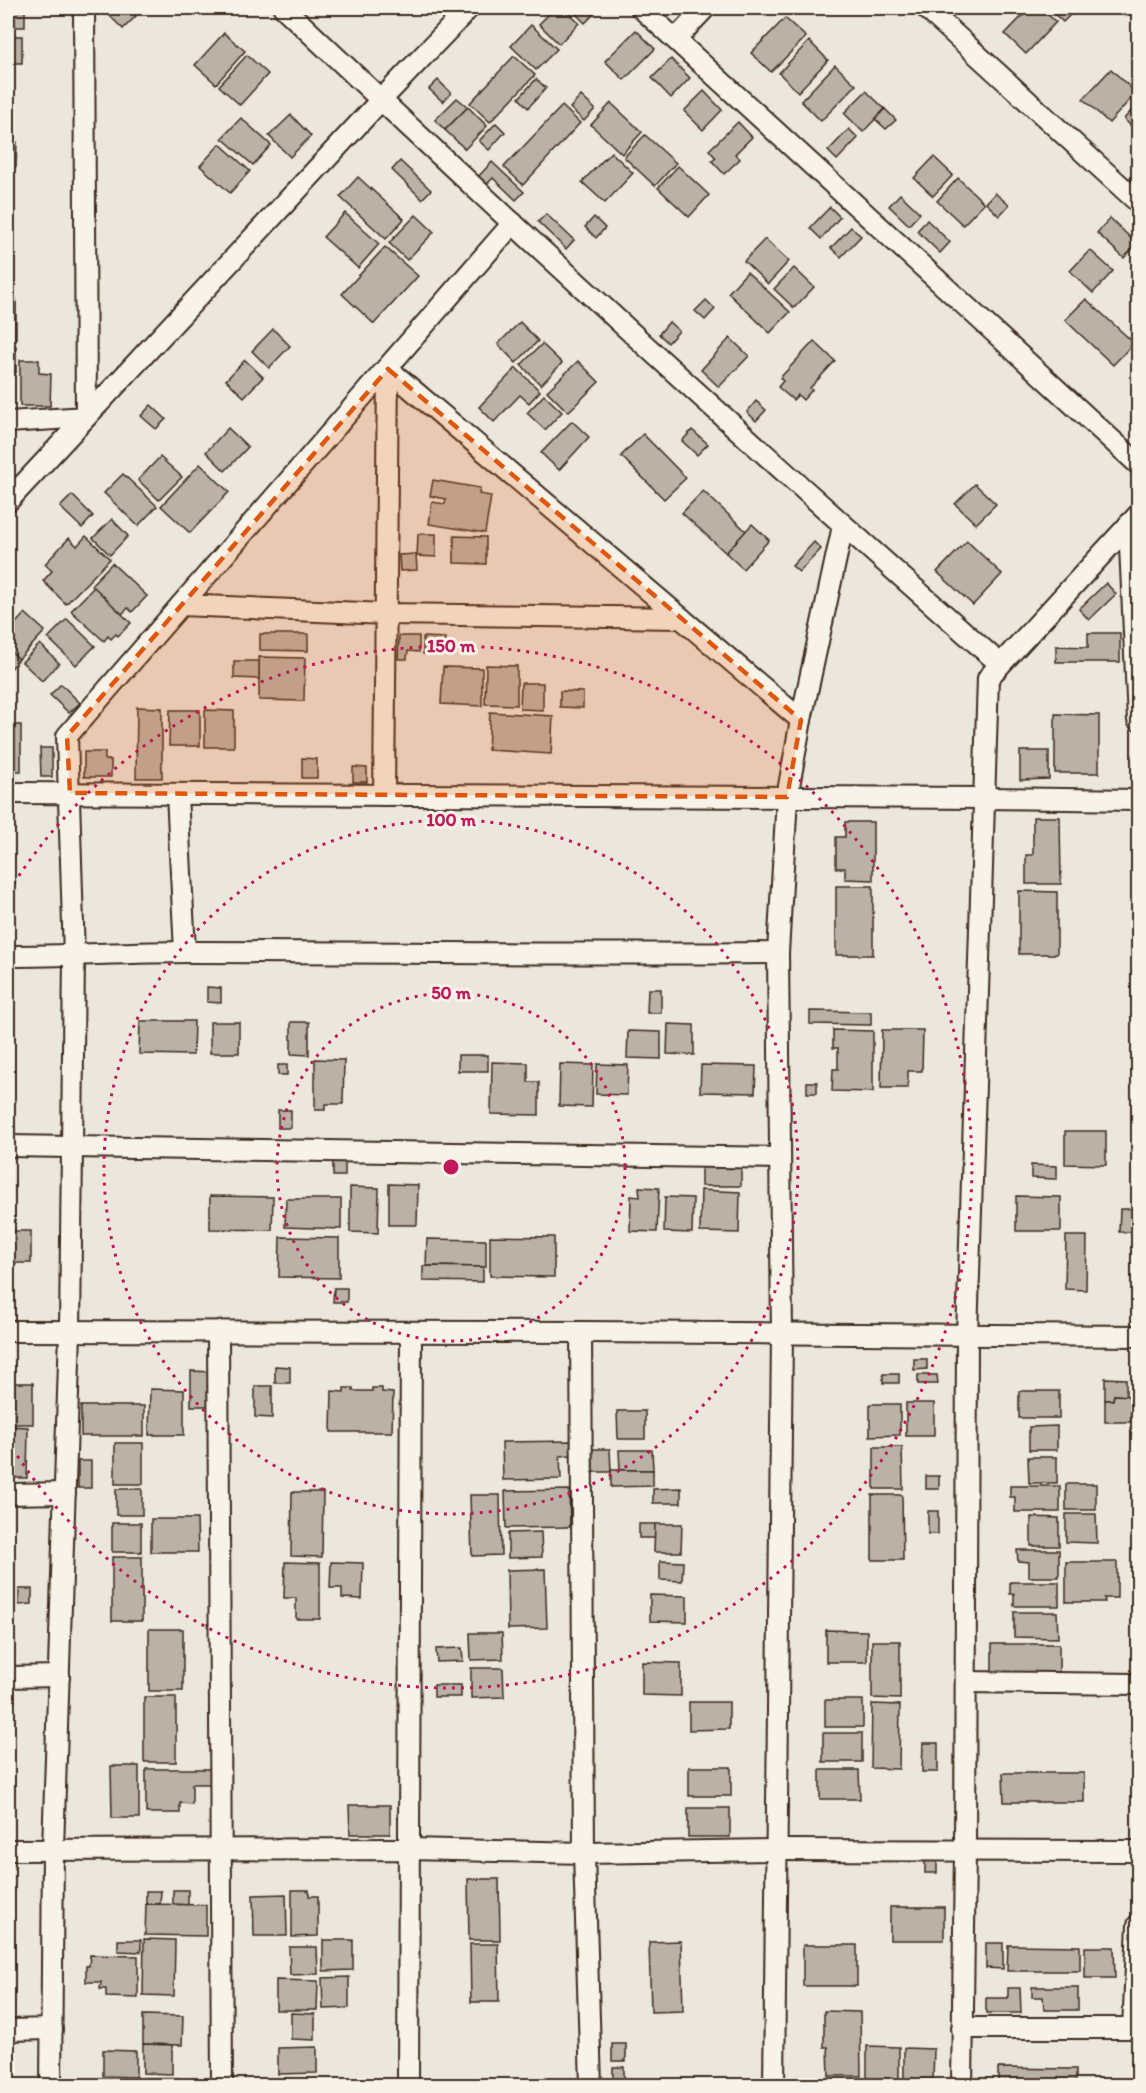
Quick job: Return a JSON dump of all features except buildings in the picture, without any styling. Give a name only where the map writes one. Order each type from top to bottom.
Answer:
[{"type":"street","points":[[84,8],[86,417]]},
{"type":"street","points":[[284,8],[513,223],[843,526],[1000,664]]},
{"type":"street","points":[[8,501],[469,8]]},
{"type":"street","points":[[641,8],[1138,464]]},
{"type":"street","points":[[676,39],[705,8]]},
{"type":"street","points":[[926,8],[1138,202]]},
{"type":"street","points":[[51,2085],[53,1849],[70,1332],[74,956],[67,736],[513,223]]},
{"type":"street","points":[[384,795],[388,369]]},
{"type":"street","points":[[388,369],[801,720]]},
{"type":"street","points":[[8,422],[86,417]]},
{"type":"street","points":[[962,2085],[967,1336],[988,678],[1134,520]]},
{"type":"street","points":[[1134,520],[1138,720]]},
{"type":"street","points":[[774,2085],[782,1335],[778,953],[786,797],[843,526]]},
{"type":"street","points":[[181,605],[386,614],[681,618]]},
{"type":"street","points":[[8,793],[1138,800]]},
{"type":"street","points":[[177,794],[185,952]]},
{"type":"street","points":[[8,956],[185,952],[558,955],[778,953]]},
{"type":"street","points":[[8,1146],[780,1158]]},
{"type":"street","points":[[8,1331],[1138,1336]]},
{"type":"street","points":[[218,1332],[222,2085]]},
{"type":"street","points":[[581,1332],[584,1853],[591,2085]]},
{"type":"street","points":[[408,2085],[411,1333]]},
{"type":"street","points":[[8,1494],[65,1493]]},
{"type":"street","points":[[8,1677],[59,1676]]},
{"type":"street","points":[[966,1682],[1138,1684]]},
{"type":"street","points":[[8,1850],[220,1849],[584,1853],[777,1850],[1138,1851]]},
{"type":"street","points":[[962,2028],[1136,2028],[1138,1925]]},
{"type":"street","points":[[8,2030],[52,2029]]},
{"type":"highlighted area","points":[[388,369],[801,720],[787,797],[70,793],[67,736]]}]
